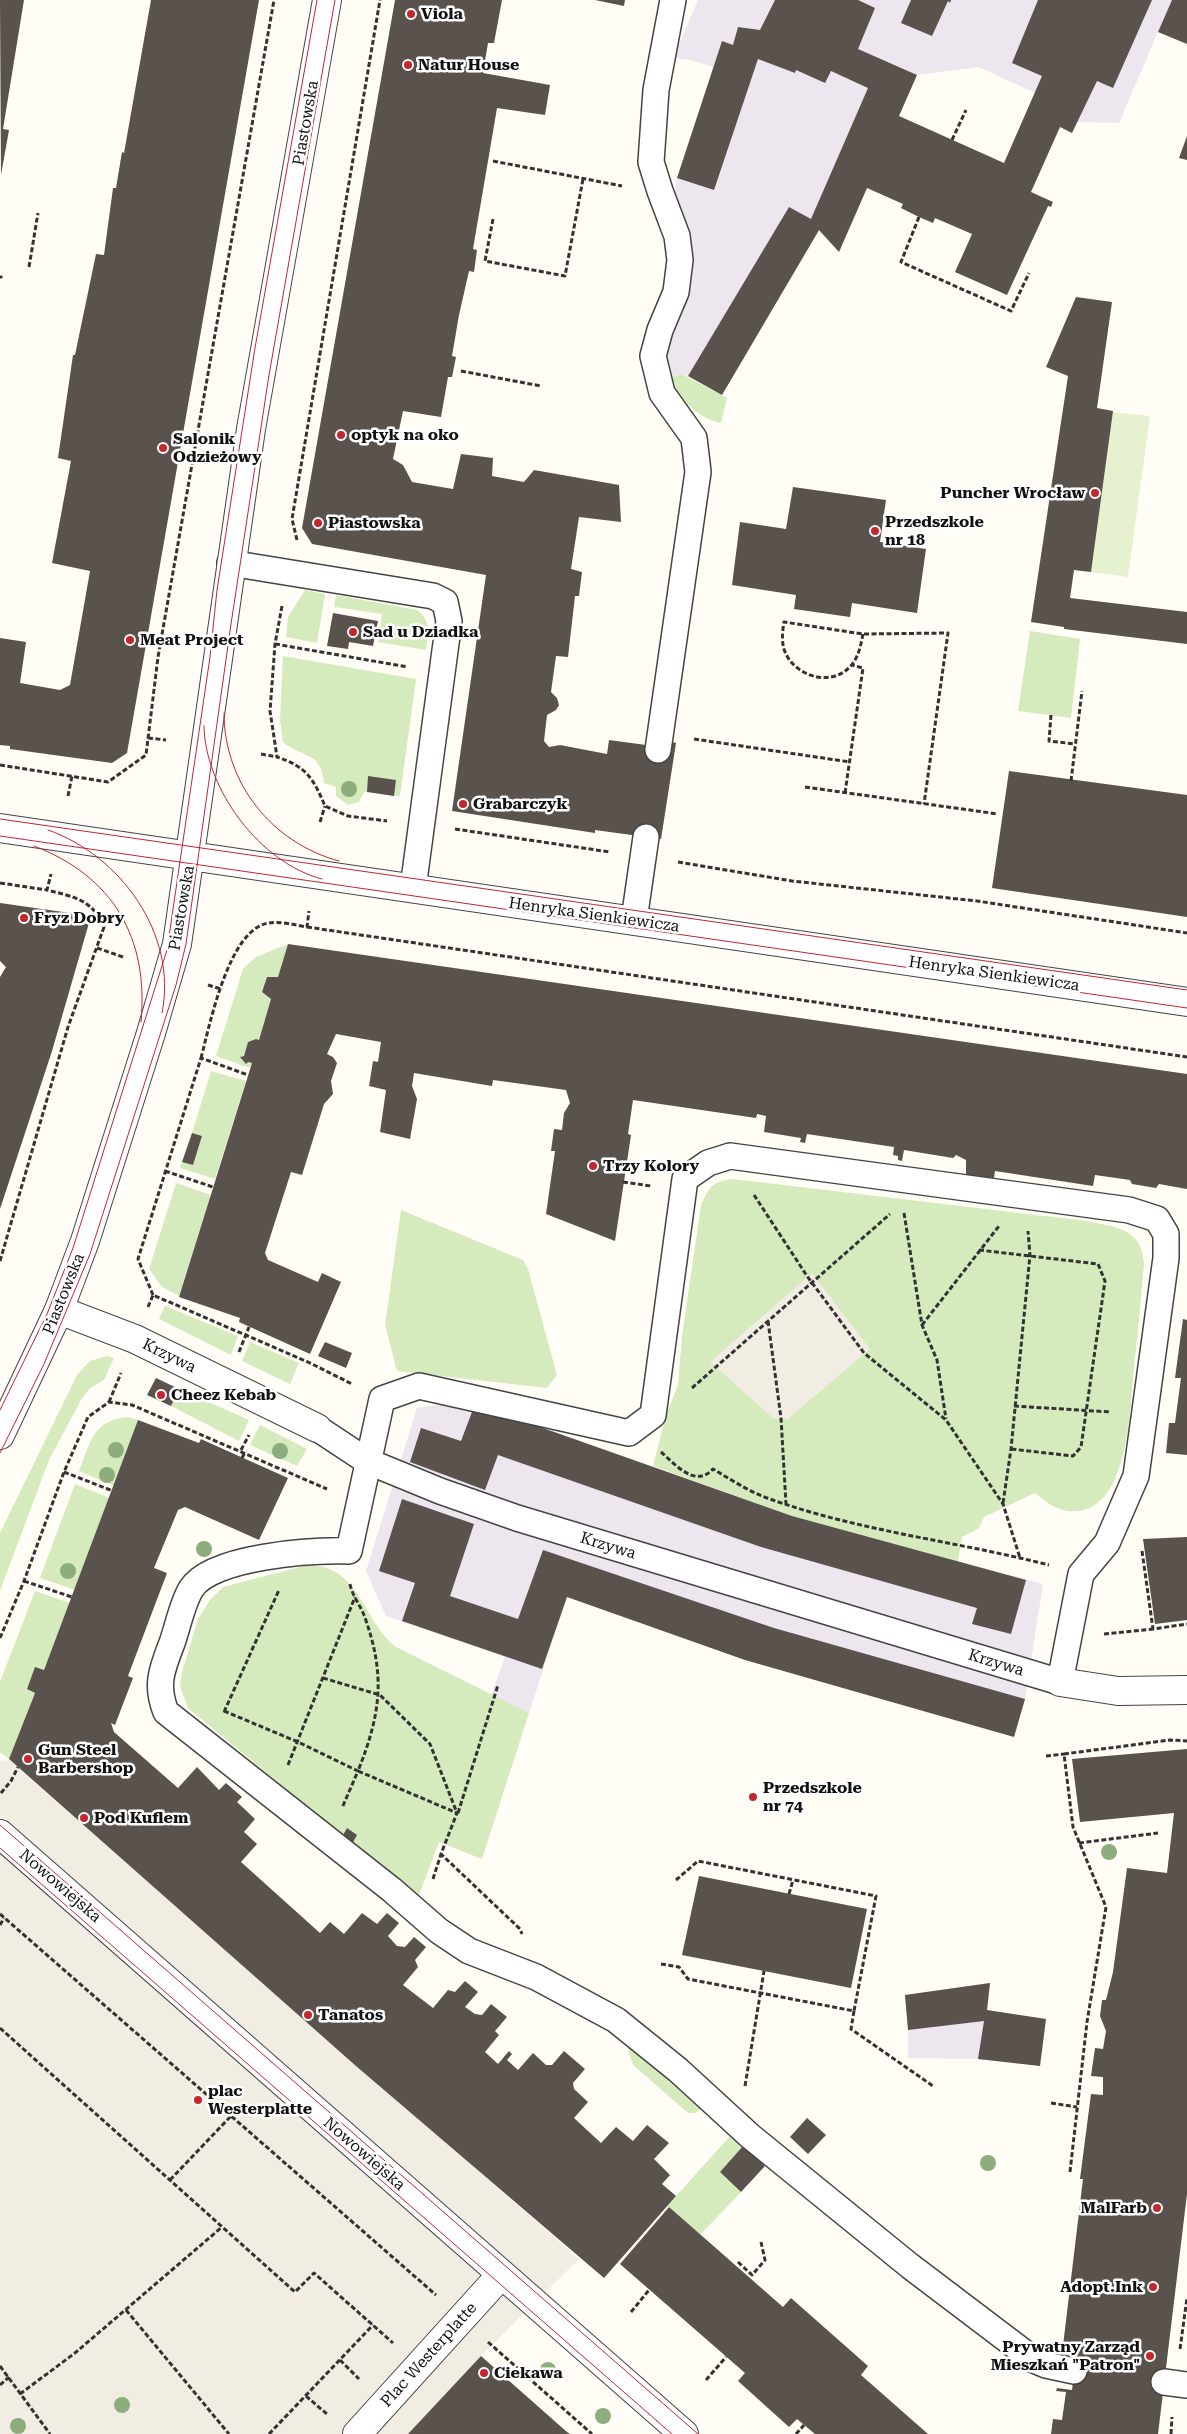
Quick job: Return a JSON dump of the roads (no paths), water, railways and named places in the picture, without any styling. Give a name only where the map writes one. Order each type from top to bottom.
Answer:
[{"type":"street","name":"Piastowska","points":[[0,1435],[59,1310],[86,1241],[169,973],[180,925],[230,563],[251,429],[327,0]]},
{"type":"street","name":"Henryka Sienkiewicza","points":[[0,828],[1187,1002]]},
{"type":"street","name":"Krzywa","points":[[59,1310],[135,1339],[317,1428]]},
{"type":"street","name":"Krzywa","points":[[1060,1682],[1118,1691],[1187,1690]]},
{"type":"street","name":"Nowowiejska","points":[[0,1834],[684,2434]]},
{"type":"street","name":"Plac Westerplatte","points":[[357,2434],[501,2275]]},
{"type":"lane","points":[[658,750],[698,472],[694,438],[662,393],[653,356],[660,330],[676,292],[680,260],[677,236],[651,162],[656,90],[673,0]]},
{"type":"lane","points":[[230,563],[433,596],[445,602],[449,621],[413,888]]},
{"type":"lane","points":[[634,920],[645,847]]},
{"type":"lane","points":[[1060,1682],[1081,1574],[1107,1543],[1136,1476],[1166,1258],[1166,1234],[1157,1218],[1129,1210],[730,1156],[708,1163],[685,1179],[653,1415],[629,1433],[419,1386],[382,1399],[367,1461],[349,1551],[314,1550],[295,1553],[225,1566],[206,1576],[191,1589],[164,1664],[159,1692],[166,1712],[392,1890],[439,1931],[469,1951],[536,1977],[616,2020],[678,2070],[750,2136],[910,2266],[1034,2360],[1046,2365],[1074,2371]]},
{"type":"lane","name":"Krzywa","points":[[317,1428],[367,1461],[440,1491],[517,1518],[1060,1682]]},
{"type":"tram line","points":[[0,1410],[47,1314],[73,1248],[167,950],[210,657],[217,590],[255,348],[317,0]]},
{"type":"tram line","points":[[0,1453],[44,1364],[90,1254],[176,985],[186,944],[231,624],[269,375],[335,0]]},
{"type":"tram line","points":[[224,713],[226,739],[233,763],[243,786],[256,806],[273,825],[293,840],[315,852],[339,861]]},
{"type":"tram line","points":[[204,726],[207,750],[214,774],[225,798],[240,820],[258,840],[278,857],[299,870],[322,879]]},
{"type":"tram line","points":[[0,819],[1187,990]]},
{"type":"tram line","points":[[48,830],[74,842],[98,858],[120,878],[138,901],[152,927],[161,955],[165,983],[162,1013]]},
{"type":"tram line","points":[[0,836],[1187,1008]]},
{"type":"tram line","points":[[34,846],[62,859],[85,874],[105,893],[120,914],[131,937],[139,963],[142,992],[141,1022]]},
{"type":"tram line","points":[[0,1825],[698,2434]]},
{"type":"tram line","points":[[0,1848],[672,2434]]},
{"type":"place","name":"Viola","points":[[411,14]]},
{"type":"place","name":"Natur House","points":[[408,65]]},
{"type":"place","name":"optyk na oko","points":[[341,435]]},
{"type":"place","name":"Salonik Odzieżowy","points":[[163,448]]},
{"type":"place","name":"Puncher Wrocław","points":[[1095,493]]},
{"type":"place","name":"Piastowska","points":[[318,523]]},
{"type":"place","name":"Przedszkole nr 18","points":[[875,531]]},
{"type":"place","name":"Sad u Dziadka","points":[[353,632]]},
{"type":"place","name":"Meat Project","points":[[130,640]]},
{"type":"place","name":"Grabarczyk","points":[[463,804]]},
{"type":"place","name":"Fryz Dobry","points":[[24,918]]},
{"type":"place","name":"Trzy Kolory","points":[[593,1166]]},
{"type":"place","name":"Cheez Kebab","points":[[161,1395]]},
{"type":"place","name":"Gun Steel Barbershop","points":[[28,1759]]},
{"type":"place","name":"Przedszkole nr 74","points":[[753,1797]]},
{"type":"place","name":"Pod Kuflem","points":[[84,1818]]},
{"type":"place","name":"Tanatos","points":[[308,2015]]},
{"type":"place","name":"plac Westerplatte","points":[[198,2100]]},
{"type":"place","name":"MalFarb","points":[[1157,2208]]},
{"type":"place","name":"Adopt.Ink","points":[[1153,2287]]},
{"type":"place","name":"Prywatny Zarząd Mieszkań \"Patron\"","points":[[1150,2356]]},
{"type":"place","name":"Ciekawa","points":[[484,2373]]}]
